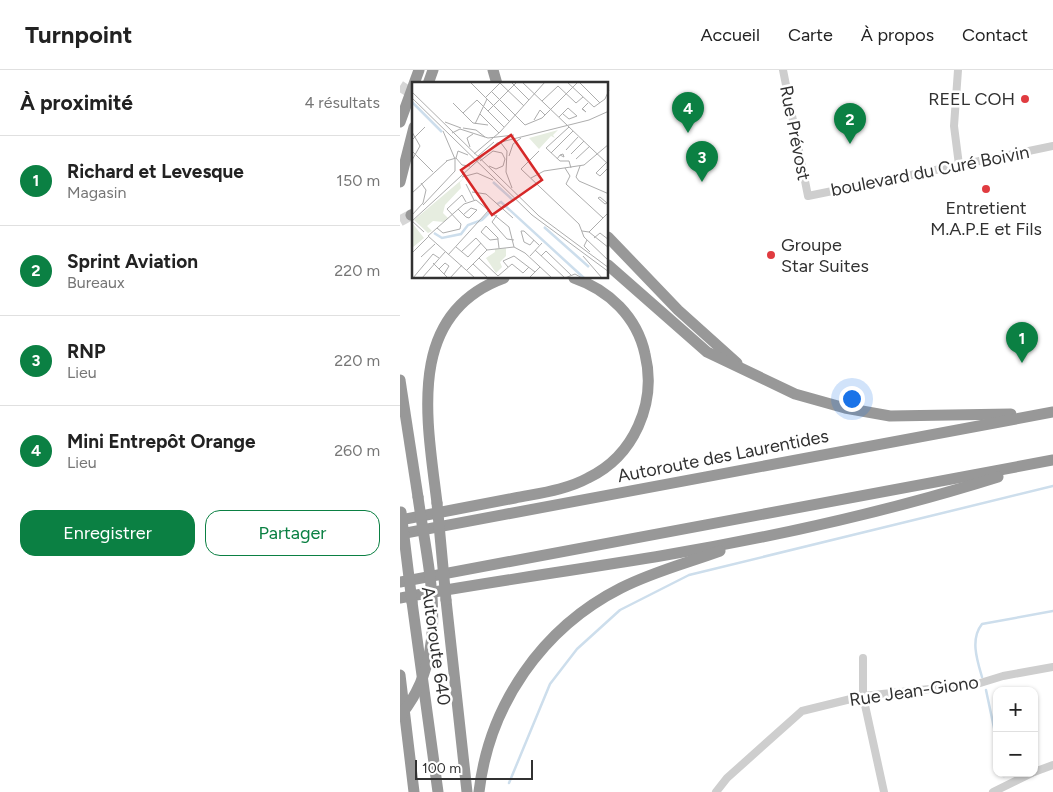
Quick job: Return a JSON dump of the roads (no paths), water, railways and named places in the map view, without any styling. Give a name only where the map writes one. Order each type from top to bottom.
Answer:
[{"type":"highway","points":[[415,82],[419,70]]},
{"type":"highway","points":[[429,82],[433,70]]},
{"type":"highway","points":[[400,122],[412,89]]},
{"type":"highway","points":[[400,182],[412,135]]},
{"type":"highway","points":[[609,238],[695,327],[750,373]]},
{"type":"highway","points":[[609,266],[700,346],[750,373],[808,398],[873,414],[919,417],[1048,413]]},
{"type":"highway","points":[[466,792],[428,404],[429,374],[435,348],[445,324],[458,306],[484,286],[502,279]]},
{"type":"highway","points":[[400,512],[574,484],[604,469],[628,445],[640,422],[648,397],[649,378],[642,343],[630,320],[613,300],[592,285],[577,279]]},
{"type":"highway","points":[[400,380],[432,601],[433,640],[427,669],[420,685],[400,716]]},
{"type":"highway","name":"Autoroute des Laurentides","points":[[400,534],[1048,413]]},
{"type":"highway","points":[[400,598],[666,555],[757,538],[935,497],[1050,460]]},
{"type":"highway","points":[[400,582],[1050,460]]},
{"type":"highway","name":"Autoroute 640","points":[[400,512],[438,792]]},
{"type":"highway","points":[[479,792],[488,747],[507,699],[531,662],[562,628],[594,603],[634,581],[757,538]]},
{"type":"highway","points":[[400,674],[414,792]]},
{"type":"street","name":"Rue Prévost","points":[[783,70],[808,196]]},
{"type":"street","points":[[958,70],[954,126],[959,165]]},
{"type":"street","name":"boulevard du Curé Boivin","points":[[808,196],[1053,146]]},
{"type":"street","points":[[863,658],[863,696],[884,792]]},
{"type":"street","name":"Rue Jean-Giono","points":[[716,792],[727,778],[802,711],[863,696],[977,684],[1003,676],[1053,667]]},
{"type":"street","points":[[1038,771],[1053,765]]},
{"type":"street","points":[[992,792],[1024,777]]},
{"type":"waterway","points":[[509,783],[550,684],[577,649],[620,610],[689,575],[1053,486]]},
{"type":"waterway","points":[[982,677],[975,643],[978,630],[982,624],[1053,611]]},
{"type":"waterway","points":[[986,690],[995,732]]},
{"type":"tunnel","points":[[400,86],[412,94]]},
{"type":"tunnel","points":[[400,221],[411,215]]},
{"type":"place","name":"REEL COH","points":[[1025,99]]},
{"type":"place","name":"Mini Entrepôt Orange","points":[[688,133]]},
{"type":"place","name":"Sprint Aviation","points":[[850,144]]},
{"type":"place","name":"RNP","points":[[702,182]]},
{"type":"place","name":"Entretient M.A.P.E et Fils","points":[[986,189]]},
{"type":"place","name":"Groupe Star Suites","points":[[771,255]]},
{"type":"place","name":"Richard et Levesque","points":[[1022,363]]}]
